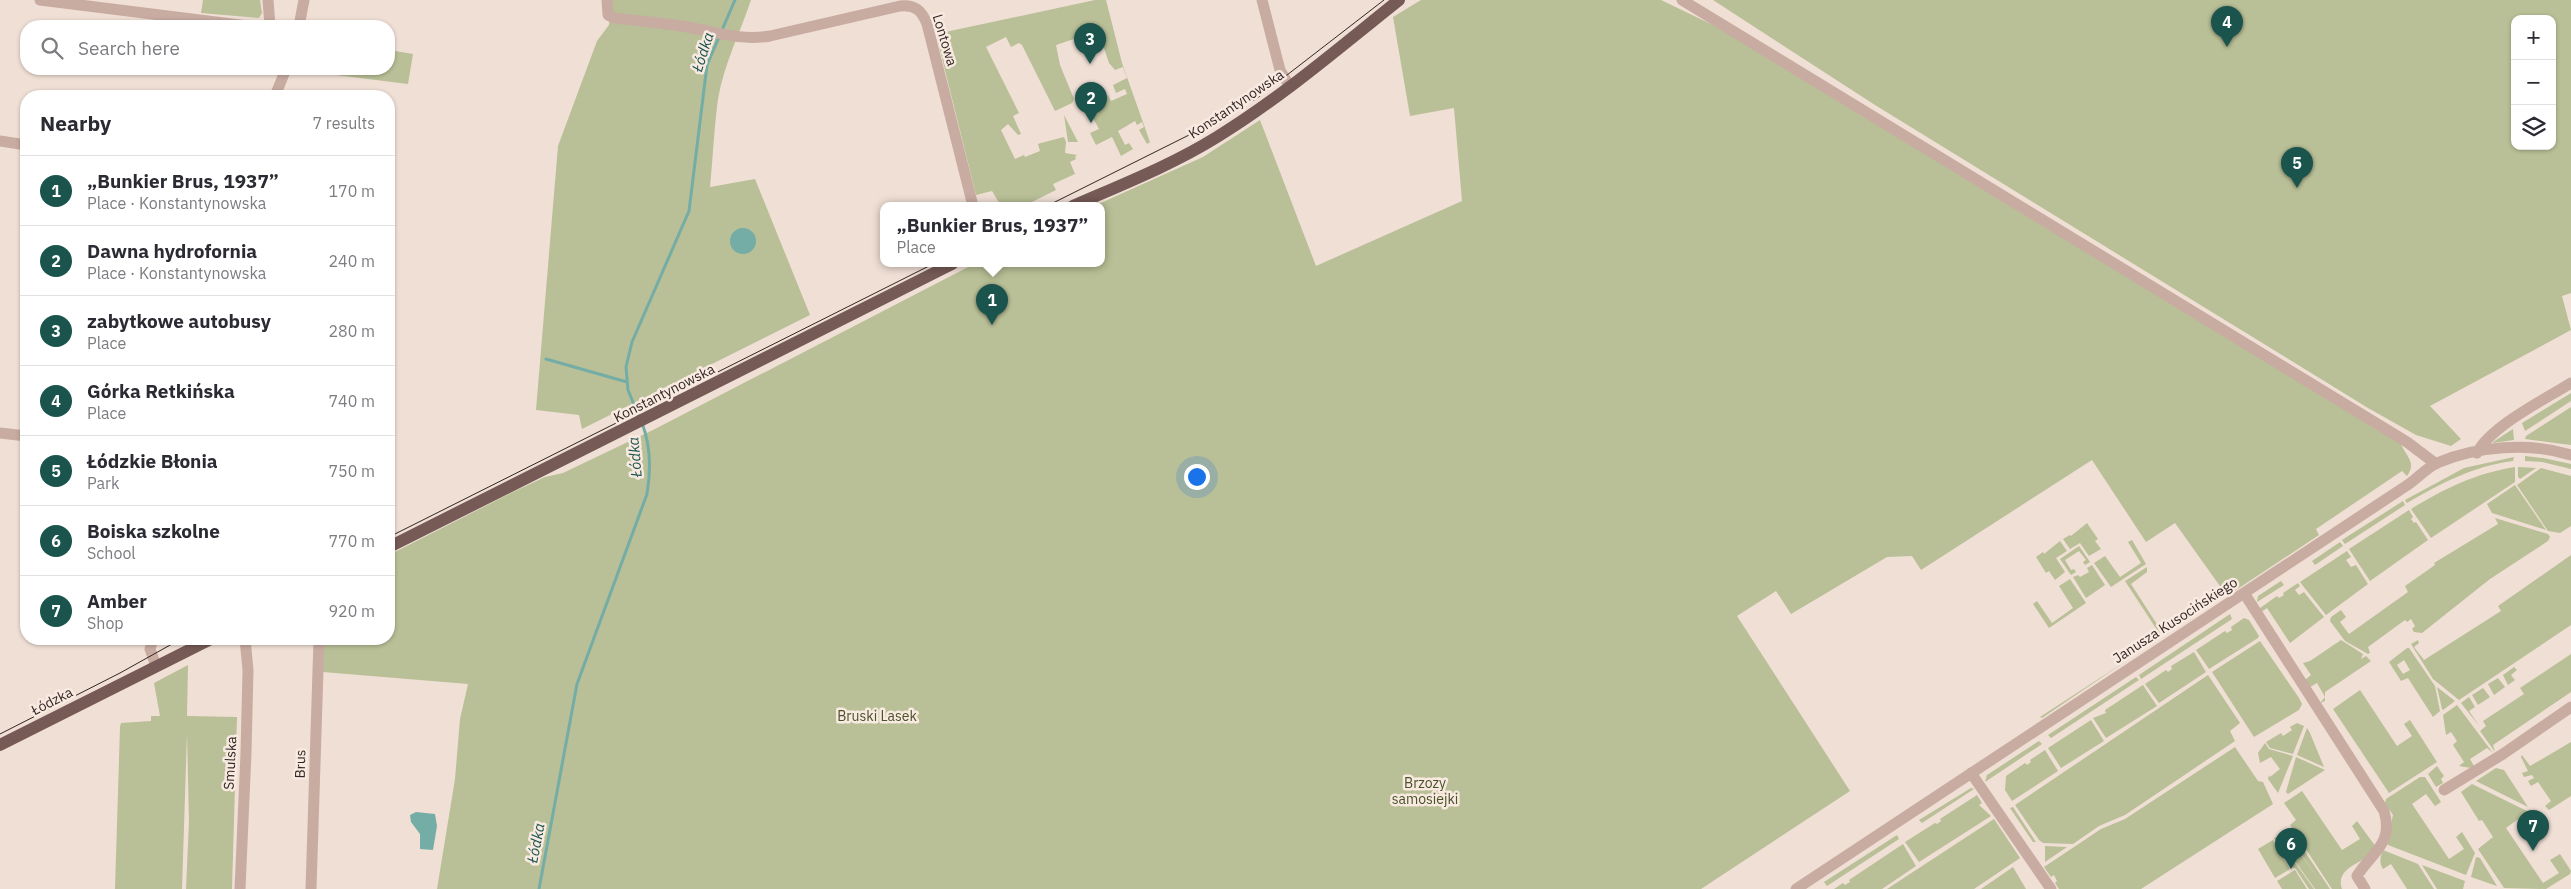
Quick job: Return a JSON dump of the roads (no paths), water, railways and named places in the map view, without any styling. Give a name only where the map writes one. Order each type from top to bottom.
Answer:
[{"type":"main road","name":"Konstantynowska","points":[[1082,202],[1199,148],[1290,87],[1399,0]]},
{"type":"main road","name":"Konstantynowska","points":[[395,544],[946,267]]},
{"type":"main road","points":[[156,666],[199,645]]},
{"type":"main road","name":"Łódzka","points":[[0,745],[156,666]]},
{"type":"street","points":[[40,0],[200,20]]},
{"type":"street","points":[[268,0],[270,20]]},
{"type":"street","points":[[300,20],[304,0]]},
{"type":"street","name":"Lontowa","points":[[607,0],[608,15],[614,18],[706,31],[734,37],[770,36],[900,6],[909,6],[919,10],[927,24],[972,202]]},
{"type":"street","points":[[1262,0],[1280,70],[1290,87]]},
{"type":"street","points":[[1682,0],[2407,442],[2436,464]]},
{"type":"street","points":[[277,90],[284,75]]},
{"type":"street","points":[[0,142],[20,144]]},
{"type":"street","points":[[2477,452],[2481,444],[2495,431],[2571,383]]},
{"type":"street","points":[[0,433],[20,435]]},
{"type":"street","name":"Janusza Kusocińskiego","points":[[1796,889],[2406,486],[2436,464],[2477,452],[2534,448],[2571,455]]},
{"type":"street","points":[[2244,593],[2384,811],[2388,824],[2382,844],[2375,857],[2357,876],[2365,889]]},
{"type":"street","points":[[151,645],[150,649],[156,666]]},
{"type":"street","name":"Smulska","points":[[240,889],[248,670],[246,645]]},
{"type":"street","name":"Brus","points":[[311,889],[319,645]]},
{"type":"street","points":[[2444,790],[2504,754],[2571,707]]},
{"type":"street","points":[[1971,773],[2051,889]]},
{"type":"water","points":[[743,228],[752,232],[756,241],[752,250],[743,254],[734,250],[730,241],[734,232]]},
{"type":"water","points":[[416,812],[435,814],[437,826],[433,850],[420,849],[420,834],[411,822],[410,815]]},
{"type":"waterway","name":"Łódka","points":[[639,417],[628,390],[626,367],[632,342],[689,211],[707,65],[735,0]]},
{"type":"waterway","points":[[546,359],[627,382]]},
{"type":"waterway","name":"Łódka","points":[[539,889],[577,684],[647,494],[649,458],[647,440],[642,423]]},
{"type":"tram line","points":[[1055,202],[1209,125],[1256,99],[1384,0]]},
{"type":"tram line","points":[[395,534],[927,267]]},
{"type":"tram line","points":[[0,734],[120,673],[170,645]]},
{"type":"place","name":"Górka Retkińska","points":[[2227,47]]},
{"type":"place","name":"zabytkowe autobusy","points":[[1090,64]]},
{"type":"place","name":"Dawna hydrofornia","points":[[1091,123]]},
{"type":"place","name":"Łódzkie Błonia","points":[[2297,188]]},
{"type":"place","name":"„Bunkier Brus, 1937”","points":[[992,325]]},
{"type":"place","name":"Amber","points":[[2533,851]]},
{"type":"place","name":"Boiska szkolne","points":[[2291,869]]},
{"type":"park label","name":"Bruski Lasek","points":[[877,716]]},
{"type":"park label","name":"Brzozy samosiejki","points":[[1425,792]]}]
